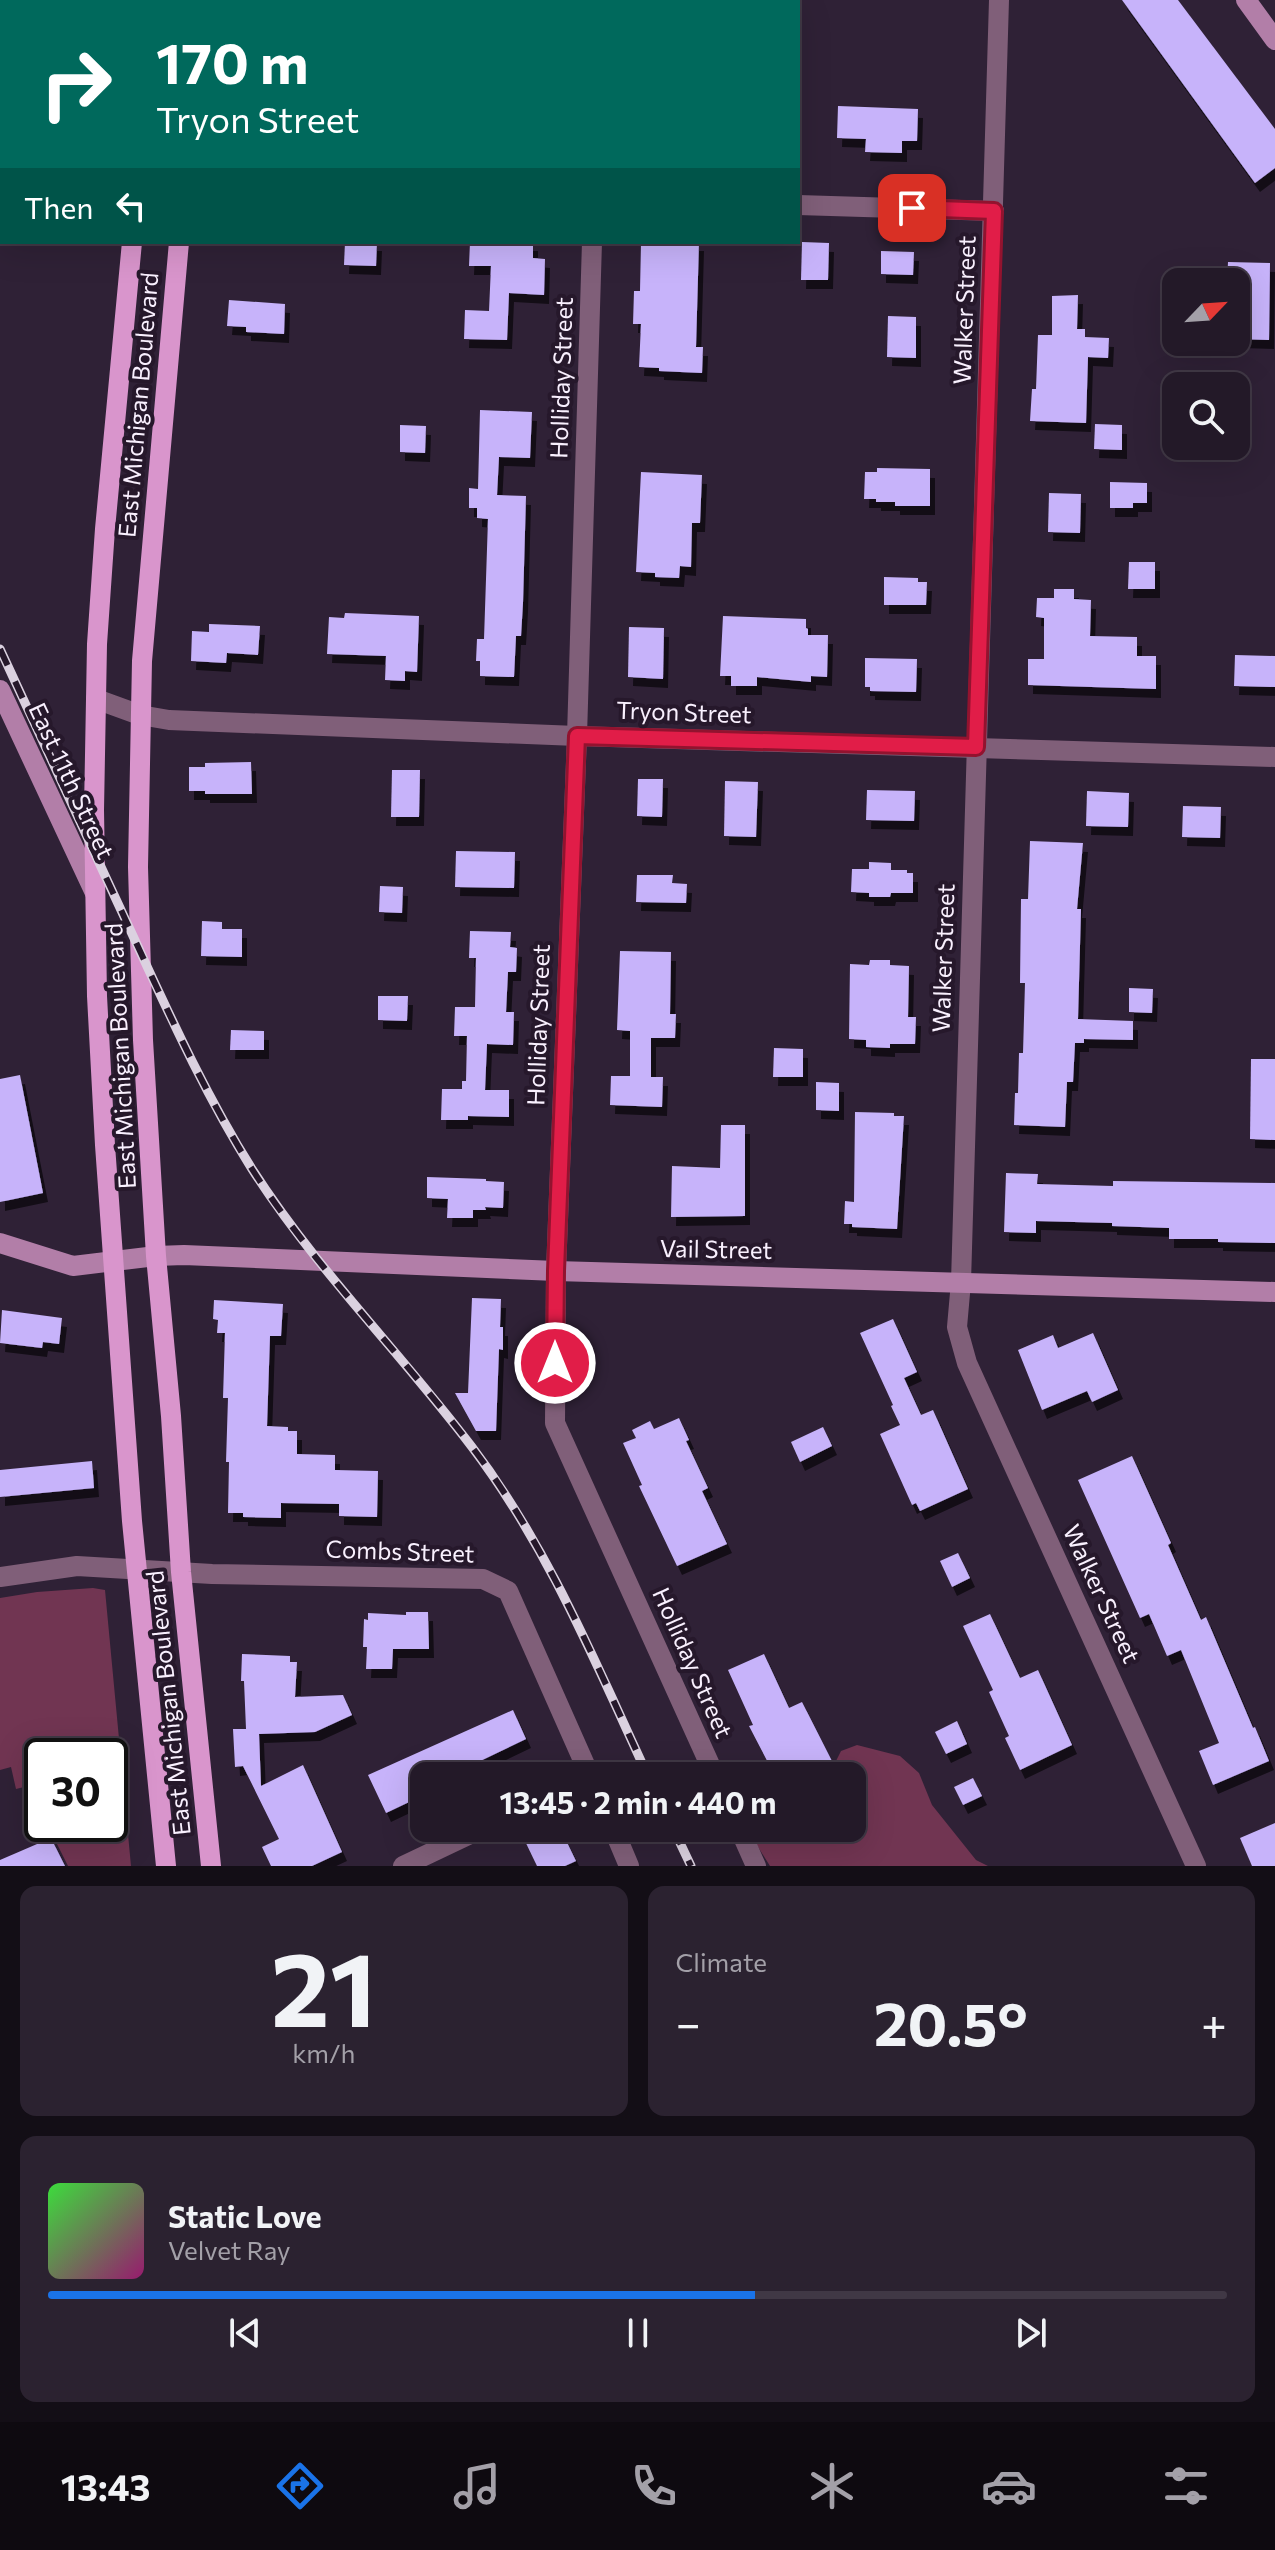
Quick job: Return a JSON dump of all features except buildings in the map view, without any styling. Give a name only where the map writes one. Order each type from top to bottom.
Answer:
[{"type":"main road","name":"East Michigan Boulevard","points":[[132,244],[105,529],[96,699],[97,996],[136,1569],[166,1866]]},
{"type":"main road","name":"East Michigan Boulevard","points":[[179,244],[144,646],[138,867],[143,1040],[156,1256],[181,1572],[211,1866]]},
{"type":"street","name":"Walker Street","points":[[999,0],[961,1282],[957,1327],[967,1363],[1196,1866]]},
{"type":"street","points":[[1246,0],[1275,40]]},
{"type":"street","points":[[800,205],[994,211]]},
{"type":"street","name":"Holliday Street","points":[[592,244],[556,1271],[555,1423],[709,1762]]},
{"type":"street","name":"East 11th Street","points":[[0,690],[96,894]]},
{"type":"street","name":"Tryon Street","points":[[96,699],[140,715],[169,720],[1275,757]]},
{"type":"street","name":"Vail Street","points":[[0,1243],[73,1266],[156,1256],[316,1259],[556,1271],[1275,1292]]},
{"type":"street","name":"Combs Street","points":[[0,1577],[77,1566],[181,1572],[483,1579],[508,1591],[584,1762]]},
{"type":"street","points":[[403,1866],[454,1842]]},
{"type":"street","points":[[619,1842],[629,1866]]},
{"type":"street","points":[[745,1842],[756,1866]]},
{"type":"shaded area","points":[[105,1590],[119,1738],[24,1738],[24,1787],[16,1789],[11,1767],[0,1770],[0,1598],[37,1592]]},
{"type":"shaded area","points":[[857,1745],[900,1756],[919,1773],[932,1805],[976,1860],[988,1866],[770,1866],[755,1842],[866,1842],[866,1762],[836,1762],[841,1751]]},
{"type":"shaded area","points":[[128,1834],[131,1866],[68,1866],[56,1842],[128,1842]]},
{"type":"railway","points":[[0,649],[171,1017],[234,1139],[303,1241],[444,1412],[499,1485],[569,1606],[642,1762]]},
{"type":"railway","points":[[680,1842],[691,1866]]},
{"type":"route","points":[[555,1363],[577,736],[976,747],[994,211],[912,208]]}]
